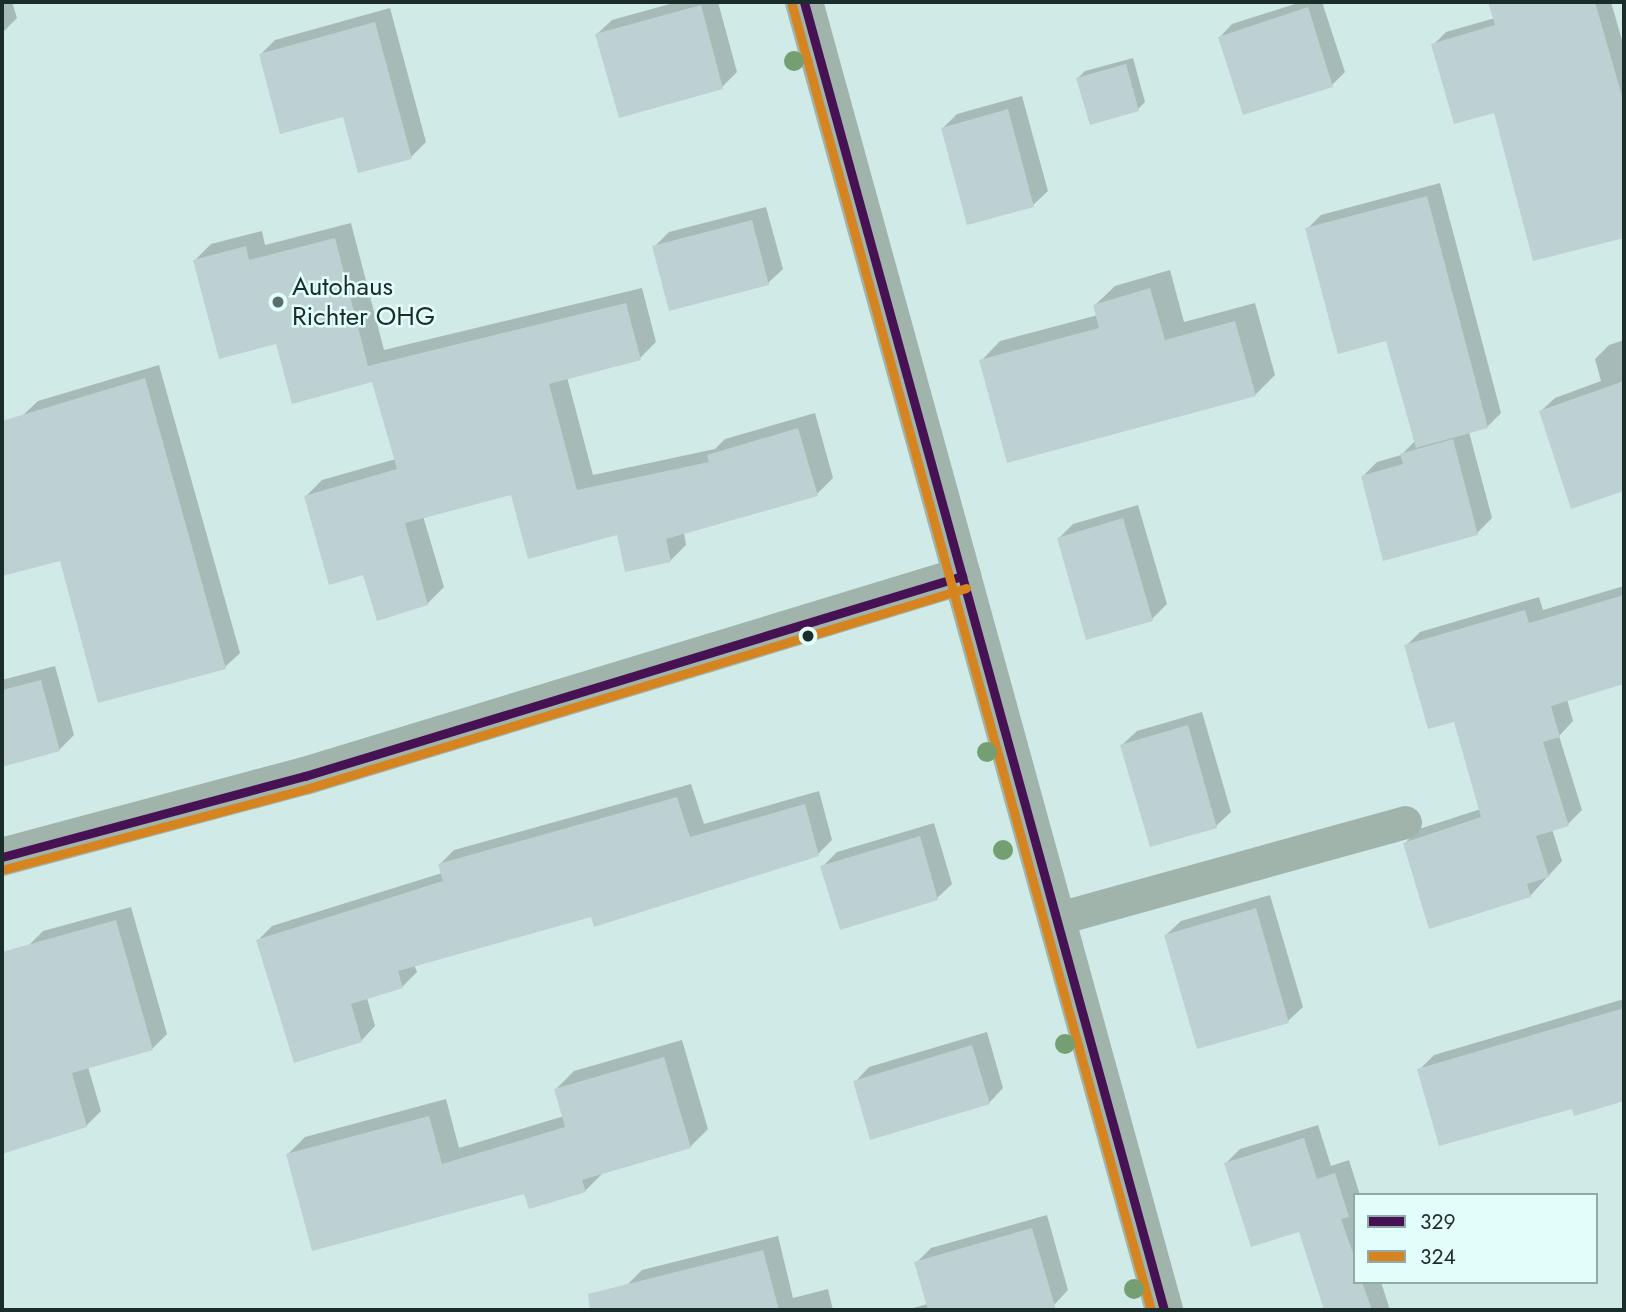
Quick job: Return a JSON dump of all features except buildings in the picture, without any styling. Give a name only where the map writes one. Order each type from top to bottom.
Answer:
[{"type":"street","points":[[804,2],[1059,918],[1164,1310]]},
{"type":"street","points":[[2,857],[305,776],[962,576]]},
{"type":"lane","points":[[1059,918],[1405,822]]},
{"type":"transit line","name":"329","points":[[804,2],[1164,1310]]},
{"type":"transit line","name":"324","points":[[792,5],[1151,1310]]},
{"type":"transit line","name":"329","points":[[2,857],[305,776],[962,576]]},
{"type":"transit line","name":"324","points":[[5,869],[309,788],[966,588]]},
{"type":"place","name":"Autohaus Richter OHG","points":[[278,302]]}]
